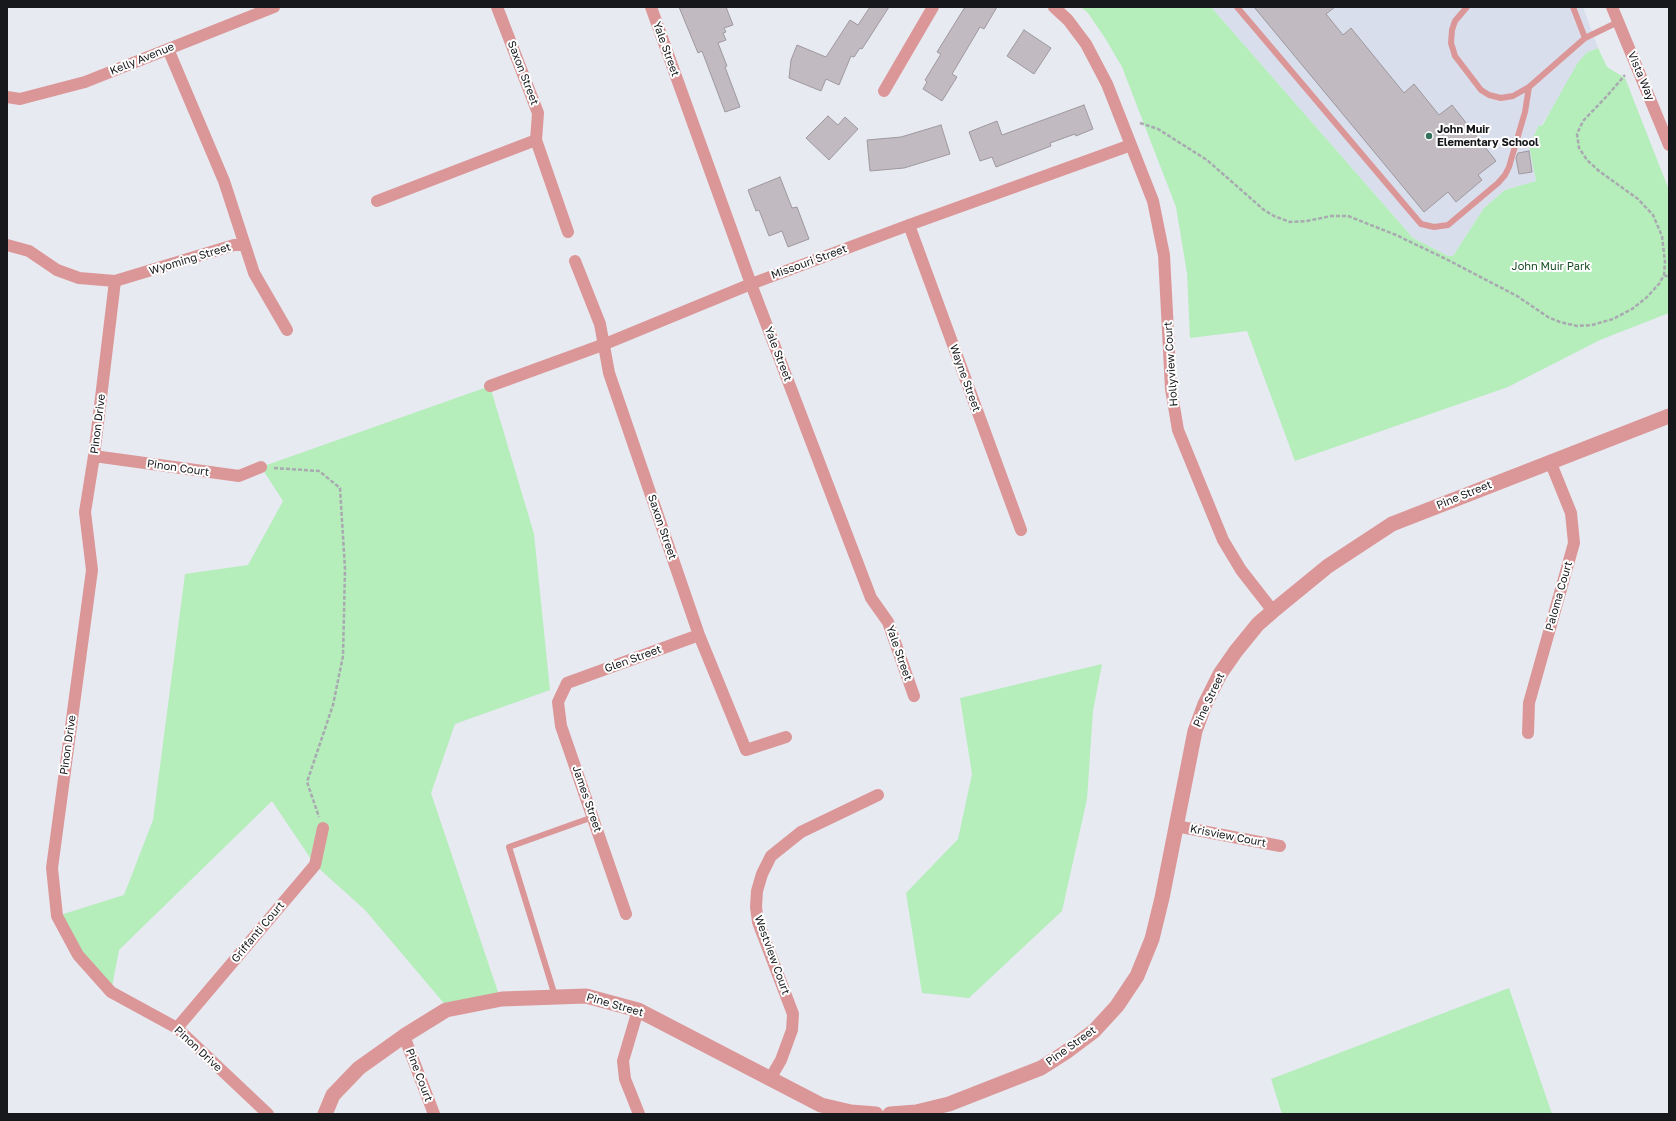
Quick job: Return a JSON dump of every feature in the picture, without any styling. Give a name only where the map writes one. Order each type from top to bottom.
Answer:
[{"type":"street","name":"Kelly Avenue","points":[[7,97],[20,99],[85,82],[274,7]]},
{"type":"street","name":"Saxon Street","points":[[497,7],[538,113],[536,140],[568,232]]},
{"type":"street","name":"Yale Street","points":[[651,7],[751,284],[871,598],[888,622],[914,696]]},
{"type":"street","points":[[884,91],[933,7]]},
{"type":"street","name":"Hollyview Court","points":[[1054,7],[1068,20],[1086,44],[1107,84],[1153,201],[1164,255],[1171,389],[1178,430],[1223,540],[1241,570],[1273,611]]},
{"type":"street","name":"Vista Way","points":[[1612,7],[1669,145]]},
{"type":"street","name":"Wyoming Street","points":[[7,245],[29,251],[57,270],[79,278],[115,281],[234,245],[245,244],[224,181],[168,49]]},
{"type":"street","points":[[377,201],[536,140]]},
{"type":"street","name":"Missouri Street","points":[[490,386],[604,344],[751,284],[1131,145]]},
{"type":"street","name":"Wayne Street","points":[[909,225],[1021,530]]},
{"type":"street","points":[[245,244],[254,273],[287,330]]},
{"type":"street","name":"Saxon Street","points":[[575,262],[600,324],[609,373],[699,635],[746,750],[786,737]]},
{"type":"street","name":"Pinon Drive","points":[[115,281],[94,456],[85,512],[92,570],[52,868],[56,916],[78,956],[111,992],[176,1028],[268,1114]]},
{"type":"street","name":"Pine Street","points":[[890,1114],[916,1112],[949,1104],[1034,1070],[1066,1052],[1094,1032],[1117,1006],[1138,976],[1152,939],[1195,731],[1205,704],[1220,674],[1258,624],[1328,566],[1392,524],[1550,461],[1669,416]]},
{"type":"street","name":"Pinon Court","points":[[94,456],[239,476],[261,467]]},
{"type":"street","name":"Paloma Court","points":[[1528,732],[1529,704],[1574,543],[1571,513],[1550,461]]},
{"type":"street","name":"Glen Street","points":[[567,683],[699,635]]},
{"type":"street","name":"James Street","points":[[567,683],[558,702],[561,726],[626,914]]},
{"type":"street","name":"Westview Court","points":[[770,1079],[781,1060],[792,1030],[793,1014],[758,922],[756,907],[757,890],[762,874],[771,856],[800,832],[878,795]]},
{"type":"street","name":"Krisview Court","points":[[1176,826],[1280,846]]},
{"type":"street","name":"Griffanti Court","points":[[176,1028],[315,865],[322,828]]},
{"type":"street","name":"Pine Street","points":[[325,1114],[333,1095],[359,1068],[404,1036],[446,1010],[502,999],[586,996],[638,1010],[821,1104],[852,1112],[876,1114]]},
{"type":"street","points":[[638,1010],[623,1061],[626,1079],[639,1114]]},
{"type":"street","name":"Pine Court","points":[[404,1036],[434,1114]]},
{"type":"lane","points":[[1237,7],[1421,224],[1434,227],[1448,225],[1498,183],[1505,175],[1509,167],[1525,112],[1529,87]]},
{"type":"lane","points":[[1467,7],[1455,20],[1451,43],[1455,56],[1480,90],[1489,95],[1501,98],[1513,96],[1529,87],[1585,38],[1618,22]]},
{"type":"lane","points":[[1573,7],[1585,38]]},
{"type":"lane","points":[[554,996],[509,846],[593,817]]},
{"type":"path","points":[[1664,275],[1669,277]]},
{"type":"path","points":[[261,467],[319,471],[340,488],[345,569],[343,656],[333,705],[307,782],[322,828]]},
{"type":"shaded area","name":"John Muir Elementary School","points":[[1211,7],[1583,7],[1598,48],[1586,53],[1541,126],[1539,125],[1529,146],[1536,181],[1505,190],[1484,208],[1453,256],[1448,256],[1413,238]]},
{"type":"green space","name":"John Muir Park","points":[[1081,7],[1211,7],[1413,238],[1448,256],[1453,256],[1484,208],[1505,190],[1536,181],[1529,146],[1539,125],[1542,126],[1577,64],[1586,53],[1598,48],[1607,67],[1625,78],[1669,190],[1669,313],[1600,340],[1508,387],[1295,461],[1247,331],[1190,338],[1187,273],[1176,207],[1122,67],[1088,13]]},
{"type":"green space","points":[[490,386],[534,534],[550,690],[455,724],[431,793],[500,998],[447,1007],[365,910],[315,865],[272,801],[119,950],[111,992],[57,916],[124,895],[153,820],[185,574],[248,565],[283,501],[261,467]]},
{"type":"green space","points":[[1102,664],[1093,711],[1087,799],[1062,911],[969,998],[922,993],[906,893],[958,839],[972,774],[960,698]]},
{"type":"green space","points":[[1509,988],[1552,1114],[1282,1114],[1271,1079]]},
{"type":"building","points":[[679,7],[726,7],[733,25],[724,28],[726,32],[723,33],[726,40],[718,43],[740,107],[725,112],[702,51],[698,53]]},
{"type":"building","points":[[870,7],[889,7],[862,49],[860,48],[854,57],[851,56],[839,85],[826,79],[821,91],[789,78],[791,60],[797,45],[826,57],[850,20],[858,25]]},
{"type":"building","points":[[965,7],[997,7],[984,29],[980,27],[952,74],[957,77],[942,101],[923,89],[927,82],[925,80],[941,54],[937,52]]},
{"type":"building","points":[[1254,7],[1335,7],[1326,14],[1343,35],[1351,28],[1404,93],[1414,84],[1439,115],[1452,105],[1496,161],[1478,175],[1482,180],[1456,202],[1448,192],[1424,212]]},
{"type":"building","points":[[1024,30],[1051,48],[1034,74],[1007,56]]},
{"type":"building","points":[[1084,105],[1093,129],[1076,136],[1075,134],[1050,143],[1051,146],[996,167],[992,157],[980,161],[969,132],[997,121],[1002,135]]},
{"type":"building","points":[[828,116],[838,125],[845,117],[858,129],[829,160],[806,138]]},
{"type":"building","points":[[941,125],[950,154],[904,168],[870,171],[867,140],[901,137]]},
{"type":"building","points":[[1529,151],[1532,172],[1519,174],[1516,158],[1518,153]]},
{"type":"building","points":[[780,177],[792,208],[797,207],[809,239],[788,247],[782,231],[769,236],[759,210],[756,211],[748,190]]},
{"type":"place","name":"John Muir Elementary School","points":[[1429,136]]}]
